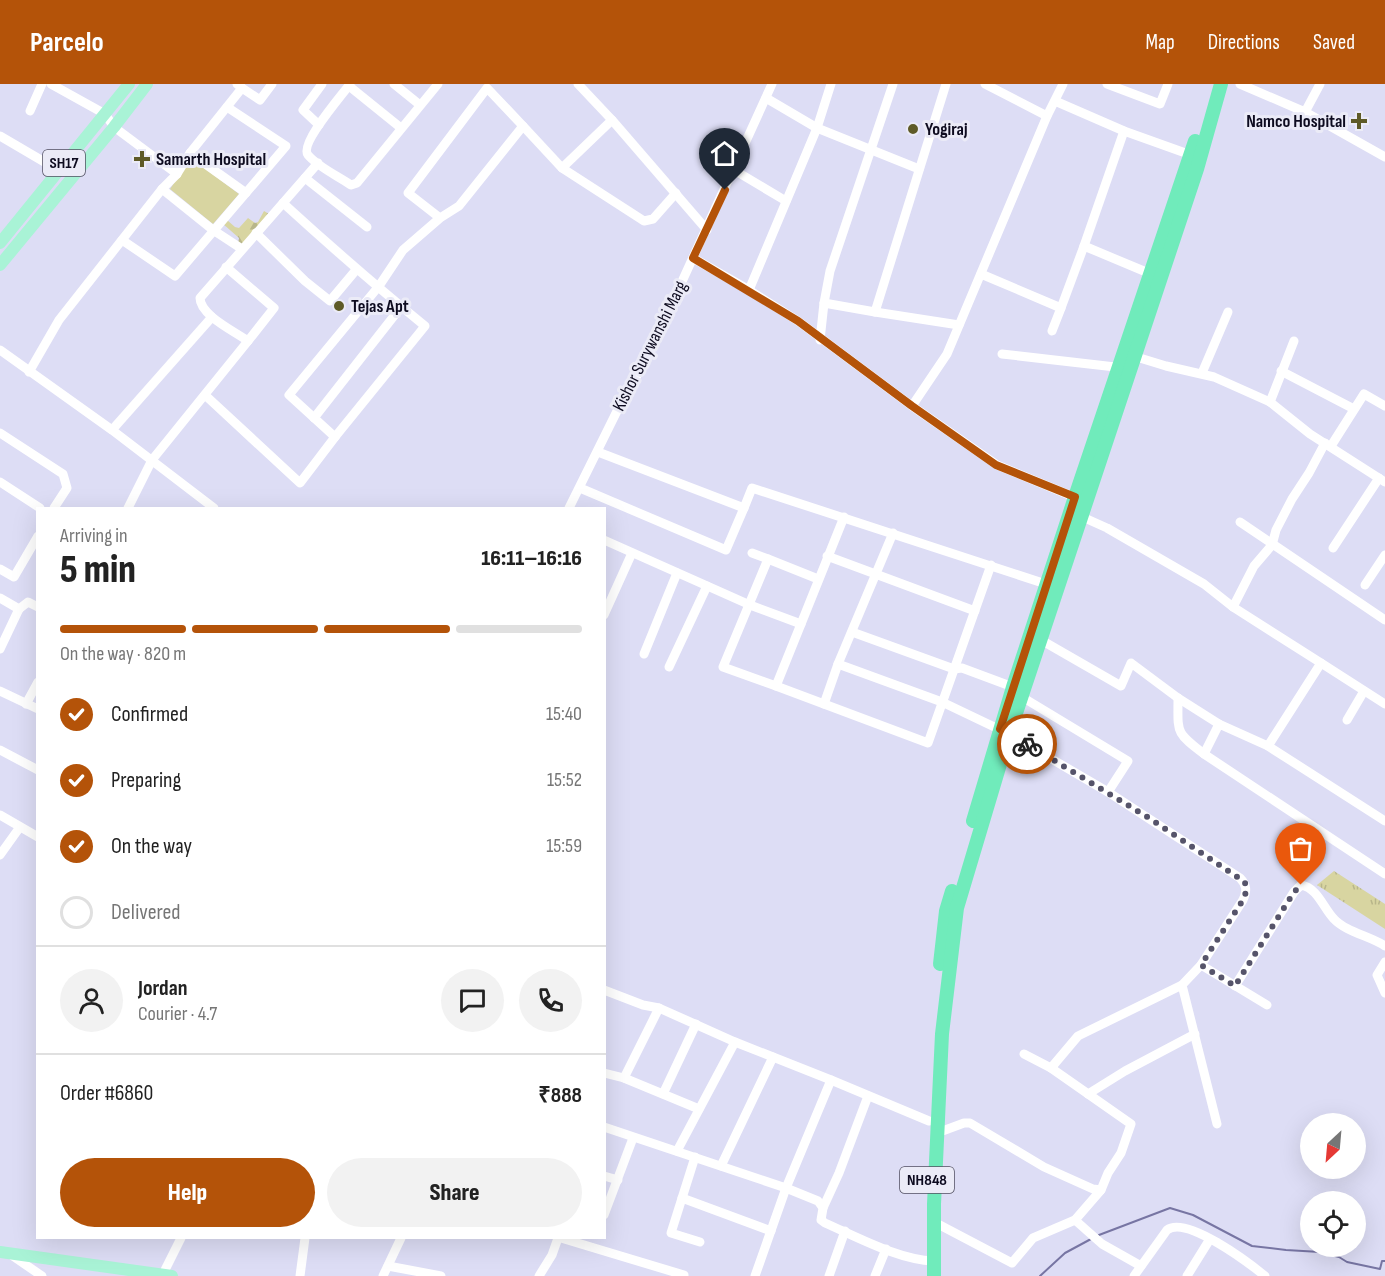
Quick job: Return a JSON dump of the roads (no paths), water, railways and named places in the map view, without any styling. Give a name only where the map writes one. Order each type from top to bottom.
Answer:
[{"type":"highway","name":"NH848","points":[[925,1276],[934,1222],[943,1013],[957,908],[1017,692],[1124,368],[1197,169],[1212,84]]},
{"type":"highway","name":"NH848","points":[[1129,355],[1151,274],[1191,155],[1221,84]]},
{"type":"highway","name":"NH848","points":[[1017,692],[1041,640],[1052,586]]},
{"type":"highway","name":"NH848","points":[[934,1276],[929,1261],[929,1121],[931,1073],[946,911],[1005,732]]},
{"type":"main road","name":"SH17","points":[[0,243],[129,84]]},
{"type":"main road","points":[[0,265],[147,84]]},
{"type":"main road","points":[[3,1251],[166,1275]]},
{"type":"street","points":[[30,111],[42,84]]},
{"type":"street","points":[[51,84],[105,114],[114,127],[177,174]]},
{"type":"street","points":[[29,372],[59,320],[162,189],[177,174],[239,86],[260,100],[272,84]]},
{"type":"street","points":[[319,125],[303,110],[322,84]]},
{"type":"street","points":[[394,84],[420,105]]},
{"type":"street","points":[[401,128],[350,85],[319,125],[306,144],[305,150],[318,163],[354,185],[438,84]]},
{"type":"street","points":[[578,84],[707,230]]},
{"type":"street","name":"Kishor Surywanshi Marg","points":[[570,507],[618,409],[649,354],[772,84]]},
{"type":"street","points":[[749,290],[817,128],[831,84]]},
{"type":"street","points":[[820,340],[824,303],[831,272],[893,84]]},
{"type":"street","points":[[875,312],[946,84]]},
{"type":"street","points":[[985,84],[1047,116]]},
{"type":"street","points":[[912,406],[947,354],[1047,116],[1063,84]]},
{"type":"street","points":[[1107,84],[1160,104],[1168,84]]},
{"type":"street","points":[[1240,84],[1305,112],[1385,157]]},
{"type":"street","points":[[1305,112],[1320,84]]},
{"type":"street","points":[[440,218],[408,193],[487,88],[562,168],[644,221],[653,219],[676,193]]},
{"type":"street","points":[[766,98],[817,128],[919,170]]},
{"type":"street","points":[[1055,101],[1191,155]]},
{"type":"street","points":[[122,240],[175,276],[286,146],[227,106]]},
{"type":"street","points":[[562,168],[612,120]]},
{"type":"street","points":[[335,436],[289,395],[378,286],[403,250],[440,218],[459,206],[523,126]]},
{"type":"street","points":[[1052,331],[1124,130]]},
{"type":"street","points":[[0,136],[58,170]]},
{"type":"street","points":[[190,153],[246,193]]},
{"type":"street","points":[[248,340],[212,317],[202,307],[199,302],[200,298],[318,163]]},
{"type":"street","points":[[734,170],[786,201]]},
{"type":"street","points":[[305,178],[367,227]]},
{"type":"street","points":[[162,189],[213,230],[242,249]]},
{"type":"street","points":[[205,395],[300,483],[424,326],[356,270],[283,203]]},
{"type":"street","points":[[256,232],[305,281],[330,301],[356,270]]},
{"type":"street","points":[[1084,246],[1151,274]]},
{"type":"street","points":[[693,258],[798,321],[820,340],[996,465],[1080,499]]},
{"type":"street","points":[[128,507],[152,460],[274,308],[226,267]]},
{"type":"street","points":[[981,274],[1061,308]]},
{"type":"street","points":[[824,303],[959,326]]},
{"type":"street","points":[[314,418],[402,307]]},
{"type":"street","points":[[1202,374],[1228,312]]},
{"type":"street","points":[[112,430],[212,317]]},
{"type":"street","points":[[1270,402],[1294,341]]},
{"type":"street","points":[[0,350],[112,430],[213,507]]},
{"type":"street","points":[[1002,354],[1124,368]]},
{"type":"street","points":[[1129,355],[1214,377],[1270,402],[1310,434],[1382,480],[1333,548]]},
{"type":"street","points":[[1281,371],[1354,409]]},
{"type":"street","points":[[1233,607],[1254,566],[1272,545],[1276,530],[1292,499],[1364,394],[1385,406]]},
{"type":"street","points":[[0,433],[63,474],[67,488],[55,507]]},
{"type":"street","points":[[598,452],[744,508]]},
{"type":"street","points":[[0,482],[38,507]]},
{"type":"street","points":[[580,488],[726,550],[752,488],[1052,586]]},
{"type":"street","points":[[1075,514],[1107,528],[1204,584],[1233,607],[1385,704]]},
{"type":"street","points":[[776,686],[844,517]]},
{"type":"street","points":[[1240,522],[1385,620]]},
{"type":"street","points":[[824,704],[892,533]]},
{"type":"street","points":[[0,569],[14,577],[36,539]]},
{"type":"street","points":[[606,541],[750,605],[801,624]]},
{"type":"street","points":[[606,611],[632,553]]},
{"type":"street","points":[[752,553],[818,579]]},
{"type":"street","points":[[1365,585],[1385,555]]},
{"type":"street","points":[[827,556],[975,611]]},
{"type":"street","points":[[768,559],[723,667],[928,743],[991,565]]},
{"type":"street","points":[[644,654],[677,573]]},
{"type":"street","points":[[669,667],[706,586]]},
{"type":"street","points":[[0,598],[19,609]]},
{"type":"street","points":[[0,649],[19,609],[28,602],[36,606]]},
{"type":"street","points":[[852,632],[954,669],[962,668],[1017,692],[1128,761],[1108,792]]},
{"type":"street","points":[[1041,640],[1121,686],[1131,663],[1218,724],[1268,746],[1385,821]]},
{"type":"street","points":[[1268,746],[1321,663]]},
{"type":"street","points":[[838,664],[942,702],[1005,732],[1108,792],[1245,882],[1246,892],[1243,900],[1201,965],[1182,985],[1078,1036],[1051,1068]]},
{"type":"street","points":[[26,704],[36,686]]},
{"type":"street","points":[[0,691],[36,708]]},
{"type":"street","points":[[1347,720],[1364,691]]},
{"type":"street","points":[[1178,698],[1178,727],[1183,738],[1385,874]]},
{"type":"street","points":[[1204,754],[1218,724]]},
{"type":"street","points":[[0,750],[36,769]]},
{"type":"street","points":[[0,815],[36,836]]},
{"type":"street","points":[[0,855],[20,827]]},
{"type":"street","points":[[1235,986],[1294,892],[1301,885],[1311,889],[1340,924],[1385,946]]},
{"type":"street","points":[[1385,962],[1377,975],[1385,993]]},
{"type":"street","points":[[1201,965],[1267,1005]]},
{"type":"street","points":[[1182,985],[1217,1124]]},
{"type":"street","points":[[606,991],[643,1005],[659,1008],[735,1042],[868,1096],[874,1096],[929,1121]]},
{"type":"street","points":[[624,1078],[659,1008]]},
{"type":"street","points":[[663,1094],[696,1024]]},
{"type":"street","points":[[1088,1094],[1125,1071],[1195,1034]]},
{"type":"street","points":[[677,1151],[735,1042]]},
{"type":"street","points":[[934,1222],[1012,1263],[1033,1238],[1076,1220],[1101,1190],[1121,1153],[1131,1124],[1051,1068],[1024,1054]]},
{"type":"street","points":[[721,1166],[773,1057]]},
{"type":"street","points":[[606,1074],[624,1078],[699,1109]]},
{"type":"street","points":[[755,1276],[786,1188],[831,1080]]},
{"type":"street","points":[[868,1096],[823,1208],[822,1221],[886,1249],[929,1261]]},
{"type":"street","points":[[937,1133],[970,1123],[1044,1167],[1093,1189],[1101,1190]]},
{"type":"street","points":[[606,1128],[786,1188],[818,1201],[823,1208]]},
{"type":"street","points":[[606,1210],[633,1138]]},
{"type":"street","points":[[695,1157],[671,1233],[700,1242]]},
{"type":"street","points":[[606,1177],[618,1180]]},
{"type":"street","points":[[682,1197],[771,1231]]},
{"type":"street","points":[[1076,1220],[1095,1237],[1141,1266]]},
{"type":"street","points":[[1134,1276],[1171,1227],[1191,1230],[1210,1239],[1233,1252],[1265,1276]]},
{"type":"street","points":[[829,1276],[845,1231]]},
{"type":"street","points":[[166,1275],[181,1239]]},
{"type":"street","points":[[300,1276],[305,1239]]},
{"type":"street","points":[[383,1276],[401,1239]]},
{"type":"street","points":[[539,1276],[552,1256],[559,1239]]},
{"type":"street","points":[[562,1239],[684,1275]]},
{"type":"street","points":[[1187,1276],[1210,1239]]},
{"type":"street","points":[[875,1276],[886,1249]]},
{"type":"street","points":[[3,1251],[42,1276]]},
{"type":"street","points":[[388,1266],[441,1276]]},
{"type":"waterway","points":[[1099,1235],[1170,1208],[1193,1215],[1252,1246],[1320,1252],[1339,1257],[1347,1262],[1380,1269],[1382,1261],[1385,1261]]},
{"type":"waterway","points":[[1040,1276],[1065,1253],[1091,1239]]},
{"type":"place","name":"Namco Hospital","points":[[1359,121]]},
{"type":"place","name":"Yogiraj","points":[[913,129]]},
{"type":"place","name":"Samarth Hospital","points":[[142,159]]},
{"type":"place","name":"Tejas Apt","points":[[339,306]]}]
